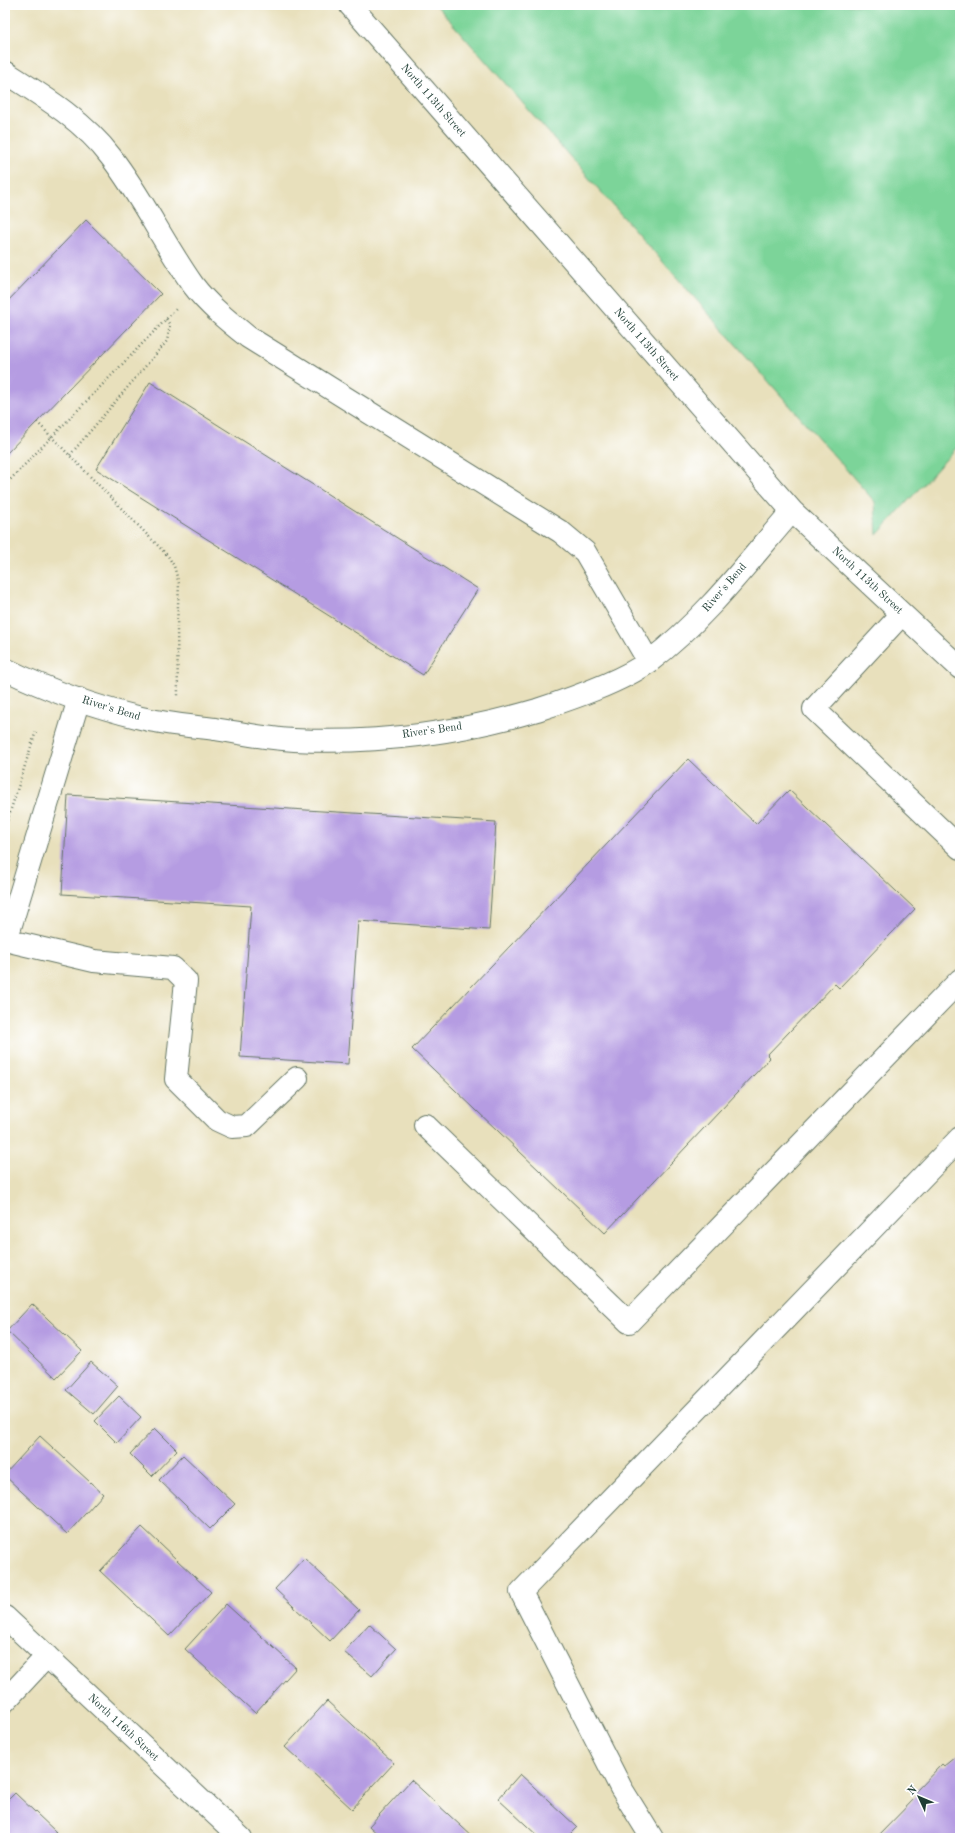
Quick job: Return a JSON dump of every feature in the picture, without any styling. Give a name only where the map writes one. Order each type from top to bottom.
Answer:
[{"type":"street","name":"North 113th Street","points":[[350,5],[792,511],[959,665]]},
{"type":"street","points":[[5,72],[37,92],[79,123],[111,156],[148,211],[196,288],[215,310],[248,337],[562,532],[585,552],[649,662]]},
{"type":"street","name":"River's Bend","points":[[5,669],[79,700],[142,718],[292,740],[354,741],[430,733],[504,719],[560,703],[614,681],[649,662],[706,611],[792,511]]},
{"type":"street","points":[[902,614],[814,709],[960,848]]},
{"type":"street","points":[[79,700],[6,940],[94,961],[173,968],[186,981],[176,1079],[217,1120],[232,1127],[247,1126],[297,1078]]},
{"type":"street","points":[[425,1125],[630,1322],[960,980]]},
{"type":"street","points":[[652,1838],[621,1788],[521,1592],[960,1138]]},
{"type":"street","name":"North 116th Street","points":[[5,1617],[241,1838]]},
{"type":"street","points":[[5,1701],[47,1656]]},
{"type":"path","points":[[5,485],[196,288]]},
{"type":"path","points":[[70,455],[167,341],[170,325],[166,319]]},
{"type":"path","points":[[37,422],[168,556],[174,566],[179,584],[177,724]]},
{"type":"path","points":[[5,828],[36,731]]},
{"type":"green space","points":[[436,5],[960,5],[960,444],[877,535],[875,502]]},
{"type":"building","points":[[86,220],[161,294],[5,455],[5,304]]},
{"type":"building","points":[[150,382],[478,589],[423,675],[96,469]]},
{"type":"building","points":[[688,759],[756,824],[789,790],[915,909],[839,988],[835,984],[767,1055],[770,1058],[605,1233],[412,1049]]},
{"type":"building","points":[[68,795],[496,822],[489,930],[358,921],[348,1064],[240,1057],[251,906],[62,894]]},
{"type":"building","points":[[32,1304],[82,1351],[56,1378],[7,1331]]},
{"type":"building","points":[[91,1362],[118,1386],[94,1414],[66,1390]]},
{"type":"building","points":[[119,1396],[141,1417],[117,1443],[95,1421]]},
{"type":"building","points":[[155,1428],[177,1450],[152,1476],[130,1454]]},
{"type":"building","points":[[40,1436],[103,1494],[67,1534],[5,1476],[5,1474]]},
{"type":"building","points":[[183,1455],[235,1504],[210,1529],[159,1480]]},
{"type":"building","points":[[142,1527],[211,1592],[169,1636],[100,1571]]},
{"type":"building","points":[[304,1558],[359,1610],[330,1641],[275,1589]]},
{"type":"building","points":[[226,1604],[296,1668],[255,1713],[185,1649]]},
{"type":"building","points":[[369,1624],[396,1649],[372,1676],[344,1652]]},
{"type":"building","points":[[327,1701],[394,1763],[352,1809],[285,1747]]},
{"type":"building","points":[[960,1753],[960,1838],[876,1838],[918,1795],[915,1792],[942,1764],[944,1766]]},
{"type":"building","points":[[520,1774],[577,1827],[566,1838],[540,1838],[498,1799]]},
{"type":"building","points":[[411,1780],[474,1838],[382,1838],[369,1826]]},
{"type":"building","points":[[15,1793],[56,1832],[50,1838],[5,1838],[5,1803]]}]
